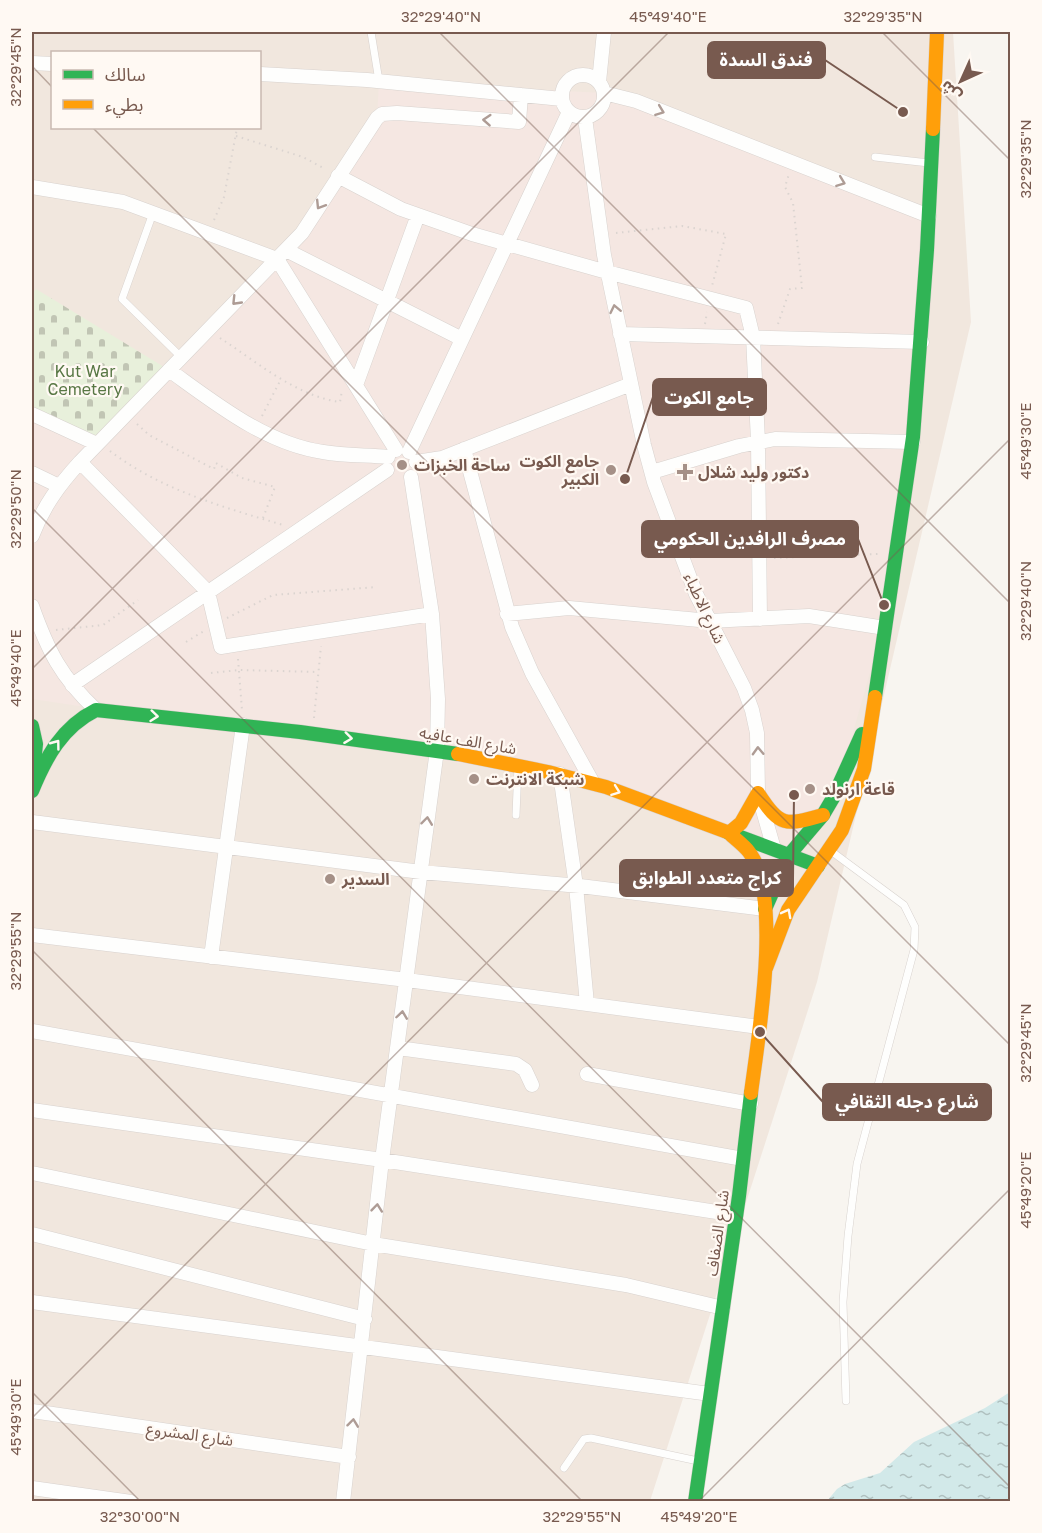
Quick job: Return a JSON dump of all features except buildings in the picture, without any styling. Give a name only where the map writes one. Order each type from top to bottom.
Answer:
[{"type":"street","points":[[604,32],[602,87],[603,104],[600,110],[591,117],[573,116],[568,112],[562,99],[564,86],[574,77],[587,75],[602,87],[636,102],[929,216]]},
{"type":"street","points":[[766,968],[788,910],[830,850],[848,815],[864,769],[913,442],[922,342],[937,32]]},
{"type":"street","points":[[32,63],[51,64]]},
{"type":"street","points":[[261,74],[379,81],[562,99]]},
{"type":"street","points":[[32,536],[40,516],[80,462],[302,233],[377,118],[382,114],[397,113],[519,122],[521,95]]},
{"type":"street","points":[[411,477],[396,479],[399,458],[462,339],[568,112]]},
{"type":"street","name":"شارع الاطباء","points":[[585,118],[607,272],[652,472],[696,594],[744,688],[752,710],[758,733],[759,793],[774,849]]},
{"type":"street","points":[[338,176],[401,209],[472,234],[746,308],[753,337],[758,441],[760,619]]},
{"type":"street","points":[[32,187],[105,198],[154,212],[208,233],[282,254],[387,300],[462,339]]},
{"type":"street","points":[[356,385],[418,215]]},
{"type":"street","points":[[282,254],[399,458],[416,468],[411,477],[432,614],[438,699],[437,750],[382,1160],[343,1502]]},
{"type":"street","points":[[620,334],[922,342]]},
{"type":"street","points":[[169,370],[225,410],[282,441],[322,452],[431,461],[631,384]]},
{"type":"street","points":[[32,414],[98,443]]},
{"type":"street","points":[[652,472],[758,441],[775,439],[913,442]]},
{"type":"street","points":[[464,449],[507,614],[532,672],[593,783]]},
{"type":"street","points":[[72,685],[295,533],[399,458]]},
{"type":"street","points":[[80,462],[208,592],[221,647],[432,614]]},
{"type":"street","points":[[32,474],[60,486]]},
{"type":"street","points":[[32,606],[52,656],[72,685],[96,710],[81,718],[55,745],[42,766],[32,791]]},
{"type":"street","points":[[507,614],[569,608],[710,621],[809,616],[885,628]]},
{"type":"street","name":"شارع الف عافيه","points":[[96,710],[243,725],[437,750],[560,774],[593,783],[819,866]]},
{"type":"street","points":[[765,909],[789,855],[823,815],[833,798],[870,718]]},
{"type":"street","points":[[212,957],[243,725]]},
{"type":"street","points":[[32,726],[38,749],[32,781]]},
{"type":"street","points":[[560,774],[576,886],[587,1004]]},
{"type":"street","points":[[766,968],[765,909],[757,869],[750,853],[729,833],[745,818],[759,793],[776,819],[790,824],[823,815]]},
{"type":"street","points":[[32,822],[421,872],[576,886],[765,909]]},
{"type":"street","points":[[32,935],[407,980],[759,1027]]},
{"type":"street","name":"شارع الضفاف","points":[[695,1502],[744,1158],[766,968]]},
{"type":"street","points":[[32,1031],[744,1158]]},
{"type":"street","points":[[398,1048],[516,1064],[525,1070],[532,1085]]},
{"type":"street","points":[[587,1074],[751,1104]]},
{"type":"street","points":[[32,1110],[382,1160],[736,1215]]},
{"type":"street","points":[[32,1173],[373,1244],[626,1285],[723,1308]]},
{"type":"street","points":[[32,1234],[365,1319]]},
{"type":"street","points":[[32,1302],[711,1394]]},
{"type":"street","name":"شارع المشروع","points":[[32,1411],[349,1456]]},
{"type":"street","points":[[32,1488],[131,1502]]},
{"type":"lane","points":[[371,32],[379,81]]},
{"type":"lane","points":[[875,157],[931,163]]},
{"type":"lane","points":[[154,212],[122,299],[181,357]]},
{"type":"lane","points":[[516,815],[518,766]]},
{"type":"lane","points":[[830,850],[904,905],[915,927],[914,950],[857,1164],[843,1302],[846,1401]]},
{"type":"lane","points":[[564,1468],[584,1440],[591,1438],[701,1461]]},
{"type":"path","points":[[208,233],[224,196],[237,129]]},
{"type":"path","points":[[236,136],[303,157],[338,176]]},
{"type":"path","points":[[773,338],[790,289],[801,288],[793,203],[785,187],[792,163]]},
{"type":"path","points":[[601,234],[682,226],[726,234],[709,298],[704,336]]},
{"type":"path","points":[[208,330],[312,396],[340,402],[341,390],[356,385]]},
{"type":"path","points":[[256,427],[282,378]]},
{"type":"path","points":[[126,414],[149,435],[214,469],[216,463],[242,478],[275,488],[263,519]]},
{"type":"path","points":[[98,443],[131,467],[198,499],[287,526],[295,533]]},
{"type":"path","points":[[759,558],[896,554]]},
{"type":"path","points":[[186,642],[215,624],[273,595],[377,587]]},
{"type":"path","points":[[41,632],[103,625],[138,600]]},
{"type":"path","points":[[312,734],[322,631]]},
{"type":"path","points":[[237,644],[243,725]]},
{"type":"path","points":[[211,673],[239,670],[318,672]]},
{"type":"shaded area","points":[[32,32],[953,32],[971,322],[817,982],[650,1501],[32,1501]]},
{"type":"shaded area","points":[[379,81],[604,93],[929,216],[913,442],[879,640],[838,786],[778,875],[741,842],[593,783],[32,699],[32,415],[97,444],[302,233],[377,118]]},
{"type":"green space","name":"Kut War Cemetery","points":[[36,289],[169,370],[97,444],[32,414],[32,294]]},
{"type":"water","points":[[1010,1392],[1010,1501],[827,1501],[837,1489],[845,1484],[880,1473],[914,1442],[985,1408]]},
{"type":"traffic: fast","points":[[875,697],[913,437],[927,250],[933,129]]},
{"type":"traffic: fast","points":[[32,791],[56,744],[74,725],[96,710],[300,732],[458,754]]},
{"type":"traffic: fast","points":[[32,726],[36,744],[33,772]]},
{"type":"traffic: fast","points":[[765,909],[789,855],[823,815],[833,798],[862,734]]},
{"type":"traffic: fast","points":[[727,832],[818,866]]},
{"type":"traffic: fast","points":[[695,1502],[739,1196],[751,1093]]},
{"type":"traffic: slow","points":[[933,129],[937,32]]},
{"type":"traffic: slow","points":[[766,968],[788,910],[842,830],[864,769],[875,697]]},
{"type":"traffic: slow","points":[[458,754],[548,772],[606,787],[727,832]]},
{"type":"traffic: slow","points":[[758,793],[772,812],[784,821],[800,821],[823,815]]},
{"type":"traffic: slow","points":[[751,1093],[765,968],[765,900],[759,872],[749,852],[729,833],[741,823],[758,793]]},
{"type":"place","name":"فندق السدة","points":[[903,112]]},
{"type":"place","name":"ساحة الخبزات","points":[[402,465]]},
{"type":"place","name":"جامع الكوت الكبير","points":[[611,470]]},
{"type":"place","name":"دكتور وليد شلال","points":[[685,472]]},
{"type":"place","name":"جامع الكوت","points":[[625,479]]},
{"type":"place","name":"مصرف الرافدين الحكومي","points":[[884,605]]},
{"type":"place","name":"شبكة الانترنت","points":[[474,779]]},
{"type":"place","name":"قاعة ارنولد","points":[[810,789]]},
{"type":"place","name":"كراج متعدد الطوابق","points":[[794,795]]},
{"type":"place","name":"السدير","points":[[330,879]]},
{"type":"place","name":"شارع دجله الثقافي","points":[[760,1032]]}]
